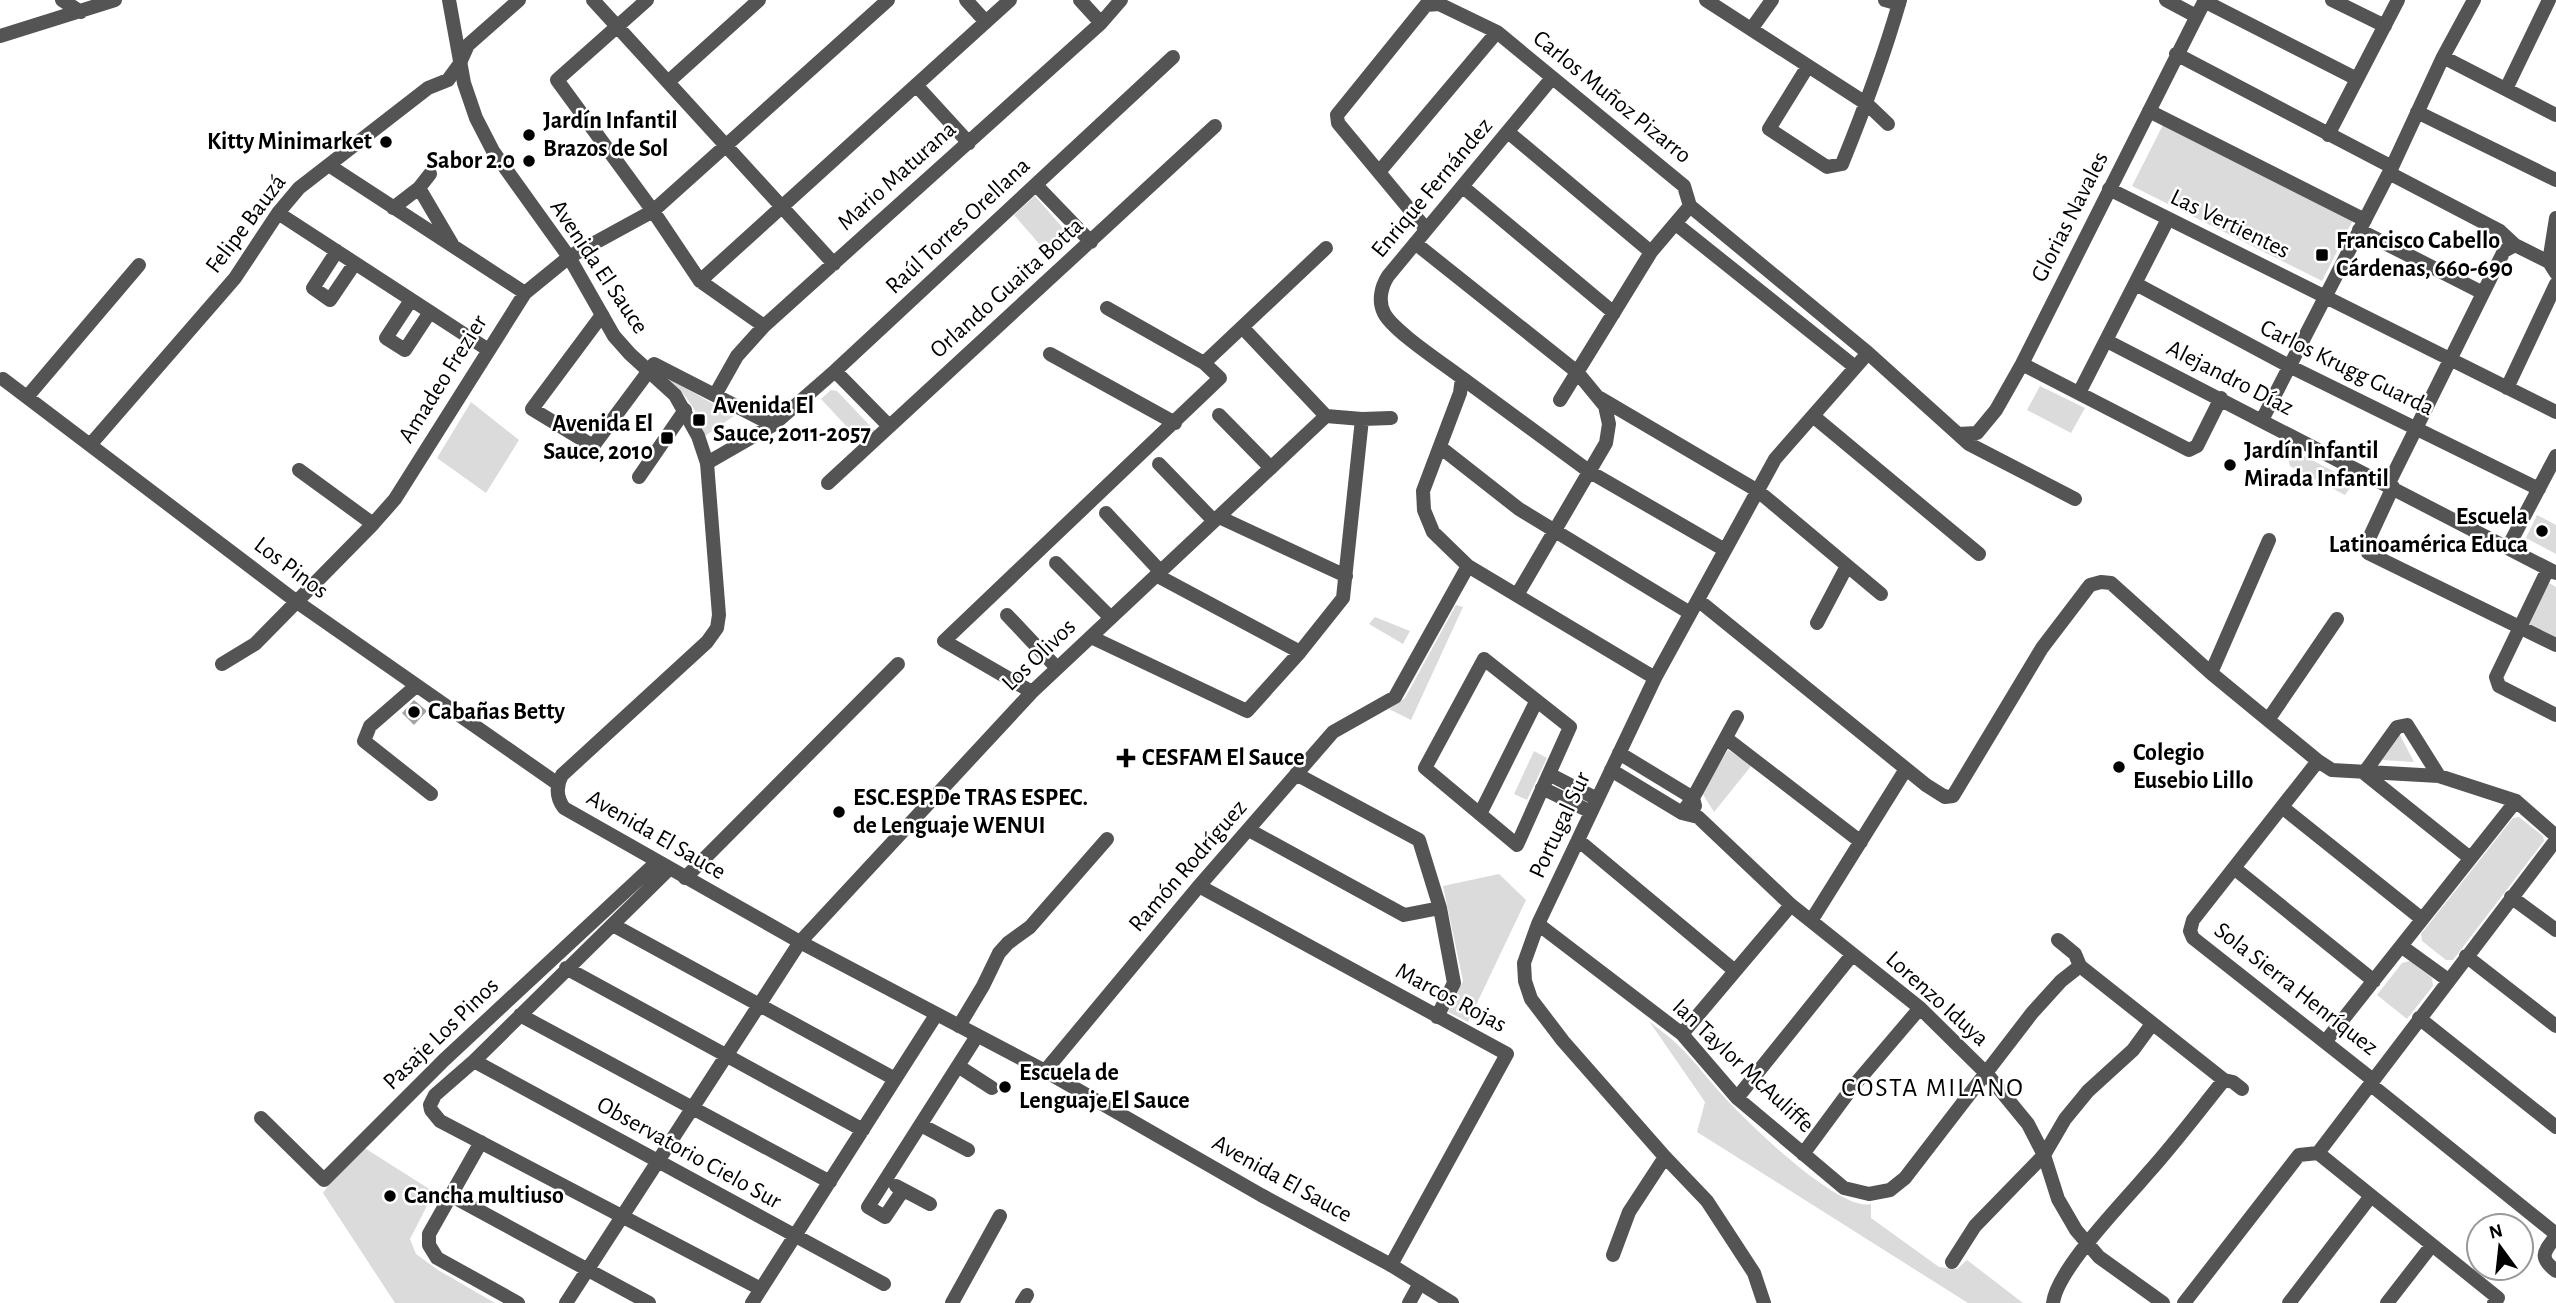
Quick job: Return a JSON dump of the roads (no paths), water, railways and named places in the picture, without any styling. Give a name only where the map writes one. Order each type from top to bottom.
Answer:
[{"type":"street","points":[[62,0],[81,12]]},
{"type":"street","points":[[0,36],[116,0]]},
{"type":"street","name":"Avenida El Sauce","points":[[449,0],[459,65],[476,118],[493,151],[569,257],[621,345],[675,395],[698,436],[707,464],[719,615],[717,628],[707,642],[562,775],[558,784],[558,798],[568,812],[800,942],[1045,1071],[1261,1195],[1391,1265],[1452,1303]]},
{"type":"street","name":"Felipe Bauzá","points":[[90,444],[235,278],[278,213],[299,188],[428,88],[448,80],[459,65],[468,45],[519,0]]},
{"type":"street","points":[[593,0],[834,264]]},
{"type":"street","points":[[647,0],[557,80],[653,211],[700,281],[765,326]]},
{"type":"street","points":[[668,82],[758,0]]},
{"type":"street","name":"Amadeo Frezier","points":[[222,664],[255,644],[395,499],[487,349],[525,293],[569,257],[653,211],[888,0]]},
{"type":"street","points":[[966,0],[986,22]]},
{"type":"street","points":[[700,281],[1010,0]]},
{"type":"street","points":[[1080,0],[1101,23]]},
{"type":"street","name":"Mario Maturana","points":[[715,395],[737,356],[765,326],[1101,23],[1121,0]]},
{"type":"street","points":[[1706,0],[1867,104],[1888,124]]},
{"type":"street","points":[[1752,28],[1772,0]]},
{"type":"street","points":[[2166,0],[2196,16]]},
{"type":"street","points":[[2332,0],[2385,26]]},
{"type":"street","points":[[2328,135],[2398,0]]},
{"type":"street","points":[[2262,420],[2390,170],[2473,0]]},
{"type":"street","points":[[2506,89],[2549,0]]},
{"type":"street","points":[[1808,66],[1769,127],[1770,131],[1827,167],[1842,164],[1867,104],[1895,1]]},
{"type":"street","points":[[2204,1],[2357,79]]},
{"type":"street","name":"Glorias Navales","points":[[1958,434],[1977,433],[1996,410],[2022,364],[2204,1]]},
{"type":"street","name":"Carlos Muñoz Pizarro","points":[[1426,229],[1338,123],[1337,115],[1426,5],[1439,4],[1497,32],[1684,186],[1690,206],[1868,353],[1969,444],[2076,499]]},
{"type":"street","points":[[1379,172],[1497,32]]},
{"type":"street","points":[[2176,54],[2500,231],[2515,245],[2553,267],[2556,218]]},
{"type":"street","name":"Raúl Torres Orellana","points":[[707,464],[773,425],[835,371],[1172,57]]},
{"type":"street","points":[[2443,57],[2556,115]]},
{"type":"street","name":"Enrique Fernández","points":[[1462,378],[1389,321],[1382,308],[1384,281],[1552,78]]},
{"type":"street","points":[[916,85],[969,143]]},
{"type":"street","points":[[2149,111],[2483,293]]},
{"type":"street","points":[[2417,112],[2556,180]]},
{"type":"street","name":"Orlando Guaita Botta","points":[[828,483],[1215,126]]},
{"type":"street","points":[[1508,132],[1651,252]]},
{"type":"street","points":[[330,166],[525,293]]},
{"type":"street","points":[[393,208],[419,188],[430,174]]},
{"type":"street","points":[[1036,185],[1091,242]]},
{"type":"street","points":[[1463,187],[1614,313]]},
{"type":"street","points":[[419,188],[455,249]]},
{"type":"street","name":"Las Vertientes","points":[[2109,189],[2556,412]]},
{"type":"street","points":[[1560,400],[1651,252],[1690,206]]},
{"type":"street","points":[[278,213],[487,349]]},
{"type":"street","points":[[2079,393],[2168,219]]},
{"type":"street","points":[[1676,224],[1855,367]]},
{"type":"street","points":[[1415,243],[1577,372],[1600,398],[1608,415],[1608,434],[1590,472],[1517,595]]},
{"type":"street","points":[[2515,245],[2504,251],[2416,427],[2366,545],[2368,553],[2556,645]]},
{"type":"street","points":[[1204,363],[1326,248]]},
{"type":"street","points":[[337,251],[313,288],[331,300],[355,263]]},
{"type":"street","points":[[27,397],[139,265]]},
{"type":"street","points":[[2507,387],[2556,284]]},
{"type":"street","name":"Carlos Krugg Guarda","points":[[2136,285],[2289,366],[2539,489]]},
{"type":"street","points":[[411,300],[386,338],[405,350],[430,312]]},
{"type":"street","points":[[1031,692],[944,641],[1220,378],[1204,363],[1107,308]]},
{"type":"street","points":[[602,315],[532,409],[593,446],[654,364],[773,425]]},
{"type":"street","points":[[1242,327],[1326,416],[1391,418]]},
{"type":"street","name":"Alejandro Díaz","points":[[2107,341],[2552,571]]},
{"type":"street","name":"Portugal Sur","points":[[1764,1303],[1754,1273],[1707,1201],[1563,1041],[1531,999],[1525,981],[1524,963],[1538,924],[1654,678],[1775,459],[1868,353]]},
{"type":"street","points":[[1050,354],[1175,423]]},
{"type":"street","points":[[2022,364],[2189,450],[2197,446],[2221,398]]},
{"type":"street","points":[[835,371],[889,426]]},
{"type":"street","points":[[1654,678],[1468,566],[1433,532],[1424,510],[1426,482],[1460,393],[1462,378],[1590,472],[1725,550]]},
{"type":"street","name":"Los Pinos","points":[[3,379],[297,601],[558,784]]},
{"type":"street","points":[[1600,398],[1758,491],[1881,594]]},
{"type":"street","points":[[639,477],[685,410]]},
{"type":"street","points":[[1219,415],[1270,468]]},
{"type":"street","name":"Los Olivos","points":[[566,1303],[800,942],[1031,692],[1326,416]]},
{"type":"street","points":[[1813,416],[1979,554]]},
{"type":"street","points":[[1091,636],[1247,711],[1300,652],[1342,598],[1362,419]]},
{"type":"street","points":[[1440,447],[1519,509],[1690,614]]},
{"type":"street","points":[[2508,547],[2556,456]]},
{"type":"street","points":[[1159,464],[1217,519],[1346,576]]},
{"type":"street","points":[[299,470],[373,524]]},
{"type":"street","points":[[1107,513],[1158,573],[1300,652]]},
{"type":"street","points":[[2211,673],[2269,540]]},
{"type":"street","points":[[1056,563],[1111,618]]},
{"type":"street","name":"Ramón Rodríguez","points":[[1045,1071],[1333,732],[1395,697],[1468,566]]},
{"type":"street","points":[[1817,623],[1847,566]]},
{"type":"street","points":[[2552,571],[2496,677],[2499,686],[2556,715]]},
{"type":"street","points":[[1698,600],[1926,785],[1945,797],[1953,796],[2042,648],[2090,585],[2101,582],[2111,583],[2211,673],[2318,761],[2332,769],[2440,776],[2516,801],[2556,838],[2318,1153]]},
{"type":"street","points":[[1007,615],[1057,668]]},
{"type":"street","points":[[2268,720],[2337,619]]},
{"type":"street","points":[[1484,659],[1570,727],[1549,774],[1517,845],[1425,768],[1484,659]]},
{"type":"street","points":[[685,878],[898,664]]},
{"type":"street","points":[[416,686],[370,726],[364,740],[431,794]]},
{"type":"street","points":[[1480,814],[1536,702]]},
{"type":"street","points":[[1682,813],[1727,739],[1737,717]]},
{"type":"street","points":[[2364,773],[2397,727],[2407,725],[2440,776]]},
{"type":"street","points":[[1727,739],[1861,842]]},
{"type":"street","points":[[1619,753],[1693,798],[1698,817]]},
{"type":"street","name":"Sola Sierra Henríquez","points":[[2318,761],[2193,920],[2190,931],[2193,938],[2326,1042],[2556,1235],[2544,1257],[2546,1264],[2556,1271]]},
{"type":"street","points":[[1811,921],[1906,769]]},
{"type":"street","name":"Lorenzo Iduya","points":[[1611,770],[1682,813],[1698,817],[1791,905],[1920,1008],[1987,1074],[2019,1110],[2043,1155],[2058,1199],[2071,1223],[2088,1244],[2099,1257],[2162,1303]]},
{"type":"street","points":[[2364,773],[2470,858]]},
{"type":"street","points":[[1296,774],[1419,840],[1440,908],[1454,983],[1437,1017]]},
{"type":"street","points":[[1549,774],[1594,805]]},
{"type":"street","points":[[1542,788],[1594,805]]},
{"type":"street","points":[[2326,1042],[2516,801]]},
{"type":"street","points":[[2282,807],[2422,919]]},
{"type":"street","points":[[1249,830],[1405,915],[1440,908]]},
{"type":"street","points":[[959,1026],[999,953],[1030,928],[1107,839]]},
{"type":"street","points":[[1578,840],[1735,971]]},
{"type":"street","points":[[663,866],[613,925],[566,968],[474,1061],[435,1095],[430,1110],[436,1119],[761,1289]]},
{"type":"street","name":"Pasaje Los Pinos","points":[[261,1118],[324,1180],[444,1060],[663,866]]},
{"type":"street","points":[[2234,868],[2374,981]]},
{"type":"street","name":"Marcos Rojas","points":[[1199,887],[1507,1054],[1391,1265]]},
{"type":"street","points":[[2511,897],[2556,930]]},
{"type":"street","points":[[1682,1034],[1791,905]]},
{"type":"street","name":"Ian Taylor McAuliffe","points":[[1538,924],[1682,1034],[1737,1098],[1844,1188],[1869,1194],[1890,1190],[1905,1178],[2032,1013],[2061,981],[2080,966]]},
{"type":"street","points":[[613,925],[895,1079]]},
{"type":"street","points":[[2059,940],[2075,954],[2080,966],[2224,1080],[2233,1082],[2242,1089]]},
{"type":"street","points":[[2401,946],[2448,980]]},
{"type":"street","points":[[1737,1098],[1852,956]]},
{"type":"street","points":[[2466,956],[2556,1026]]},
{"type":"street","points":[[566,968],[863,1130]]},
{"type":"street","points":[[1803,1154],[1851,1089],[1920,1008]]},
{"type":"street","points":[[520,1015],[830,1182]]},
{"type":"street","points":[[752,1303],[936,1015]]},
{"type":"street","points":[[2418,1018],[2556,1127]]},
{"type":"street","points":[[1952,1262],[1975,1226],[2043,1155],[2065,1119],[2088,1091],[2133,1050],[2152,1024]]},
{"type":"street","points":[[903,1190],[885,1217],[868,1207],[977,1036]]},
{"type":"street","name":"Observatorio Cielo Sur","points":[[474,1061],[884,1284]]},
{"type":"street","points":[[958,1066],[992,1088]]},
{"type":"street","points":[[2053,1303],[2054,1290],[2099,1228],[2224,1080]]},
{"type":"street","points":[[921,1125],[968,1150]]},
{"type":"street","points":[[481,1142],[429,1234],[429,1245],[438,1258],[518,1303]]},
{"type":"street","points":[[2184,1303],[2299,1155],[2318,1153],[2432,1245],[2496,1301]]},
{"type":"street","points":[[1614,1255],[1629,1212],[1665,1157]]},
{"type":"street","points":[[886,1180],[930,1204]]},
{"type":"street","points":[[452,1196],[649,1303]]},
{"type":"street","points":[[2288,1303],[2371,1196]]},
{"type":"street","points":[[952,1303],[1000,1216]]},
{"type":"street","points":[[2387,1303],[2432,1245]]},
{"type":"street","points":[[1409,1303],[1420,1283]]},
{"type":"place","name":"Jardín Infantil Brazos de Sol","points":[[529,135]]},
{"type":"place","name":"Kitty Minimarket","points":[[386,142]]},
{"type":"place","name":"Sabor 2.0","points":[[529,161]]},
{"type":"place","name":"Francisco Cabello Cárdenas, 660-690","points":[[2322,255]]},
{"type":"place","name":"Avenida El Sauce, 2011-2057","points":[[699,420]]},
{"type":"place","name":"Avenida El Sauce, 2010","points":[[667,438]]},
{"type":"place","name":"Jardín Infantil Mirada Infantil","points":[[2230,465]]},
{"type":"place","name":"Escuela Latinoamérica Educa","points":[[2542,531]]},
{"type":"place","name":"Cabañas Betty","points":[[414,712]]},
{"type":"place","name":"CESFAM El Sauce","points":[[1126,758]]},
{"type":"place","name":"Colegio Eusebio Lillo","points":[[2119,767]]},
{"type":"place","name":"ESC.ESP.De TRAS ESPEC. de Lenguaje WENUI","points":[[839,812]]},
{"type":"place","name":"Escuela de Lenguaje El Sauce","points":[[1005,1087]]},
{"type":"place","name":"Cancha multiuso","points":[[390,1196]]},
{"type":"district","name":"COSTA MILANO","points":[[1933,1088]]}]
